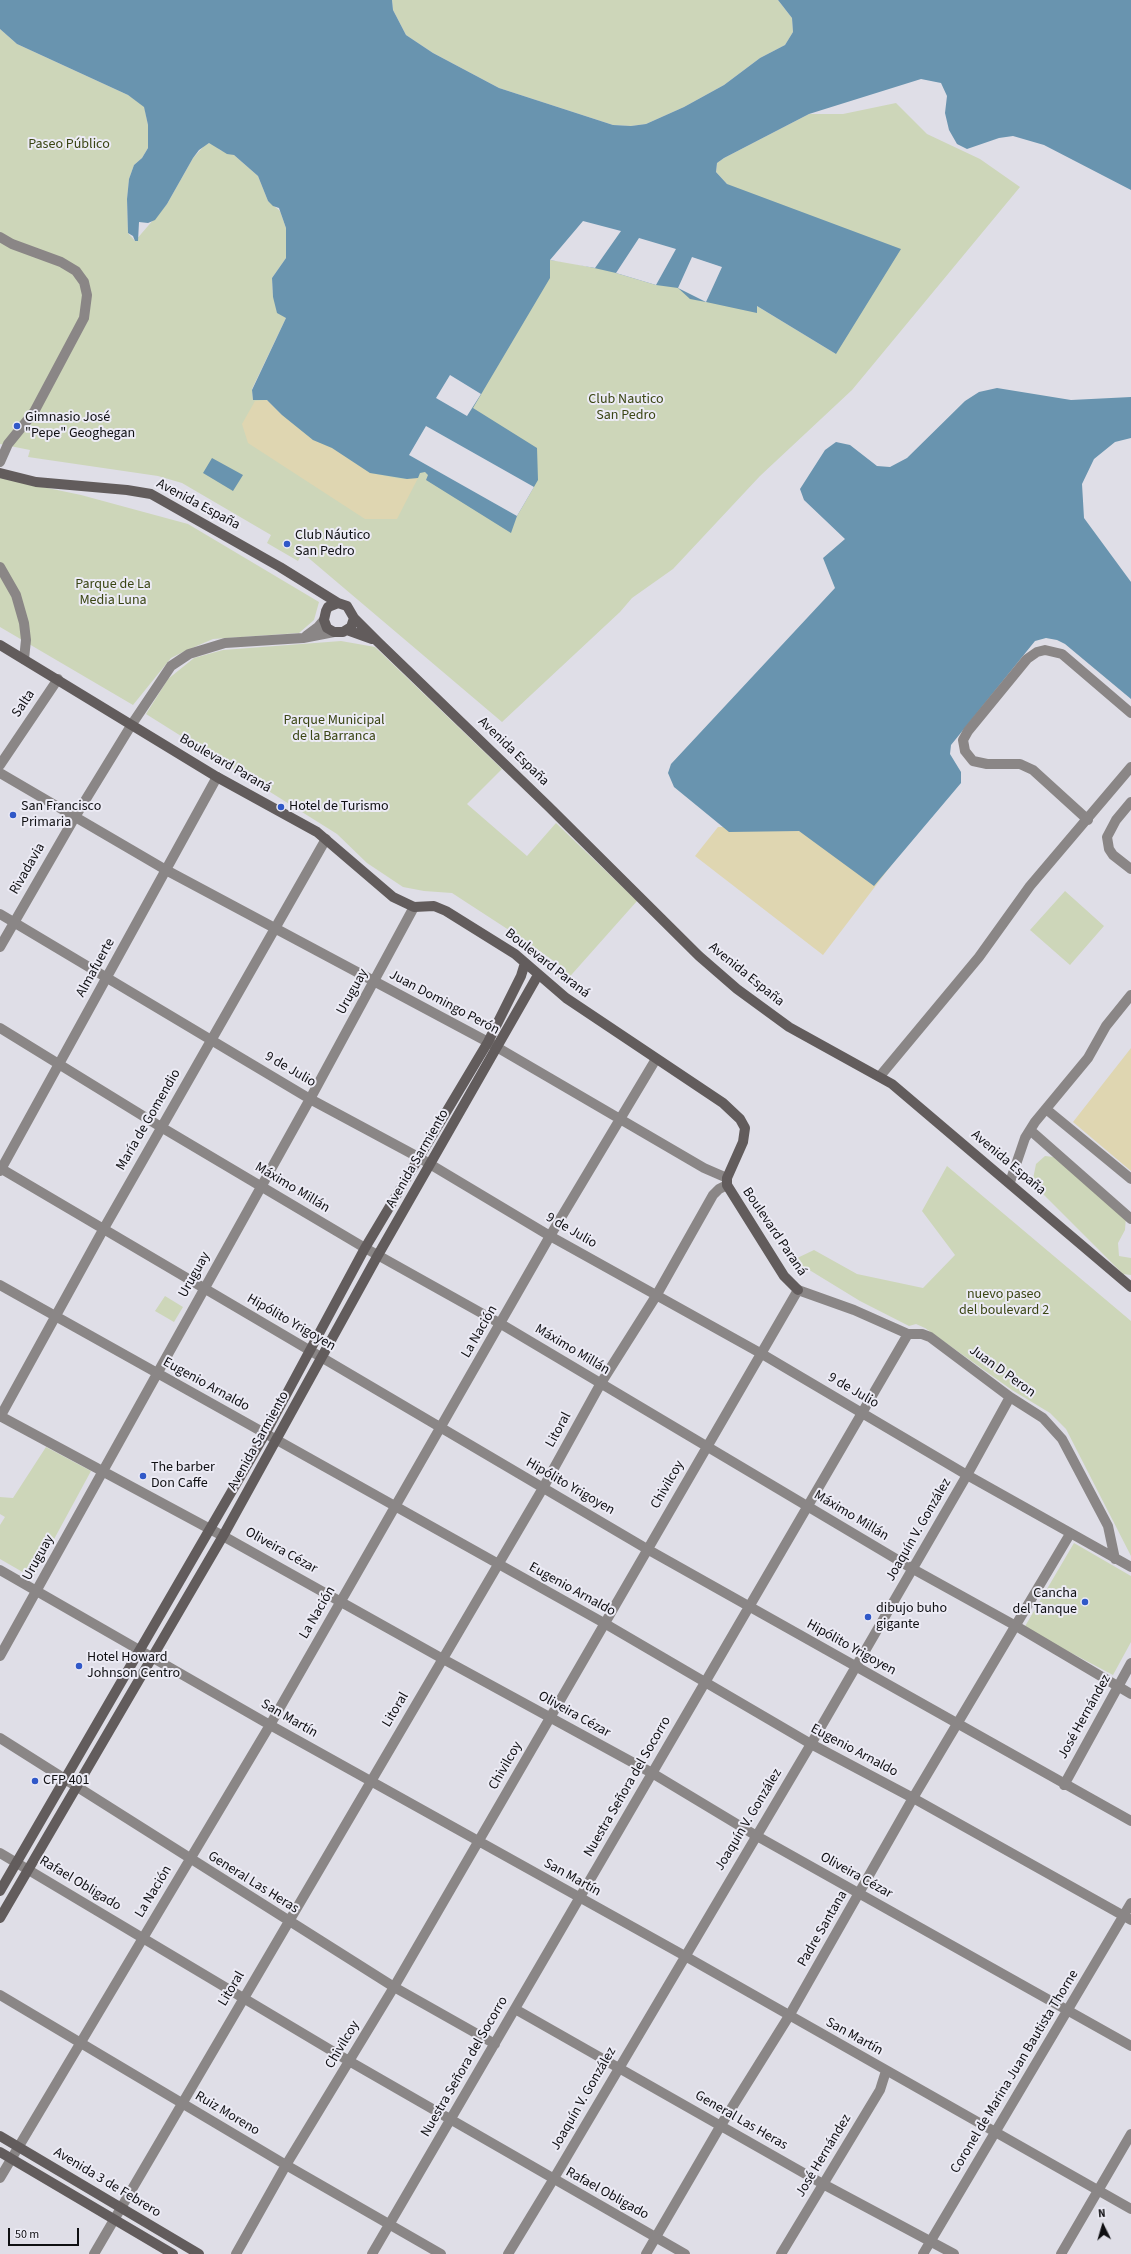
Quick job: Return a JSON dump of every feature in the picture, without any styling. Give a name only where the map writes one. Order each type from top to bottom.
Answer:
[{"type":"main road","name":"Avenida España","points":[[0,472],[36,482],[127,490],[151,494],[280,567],[323,594],[333,605],[347,606],[354,618],[378,642],[548,806],[694,951],[737,989],[789,1027],[892,1084],[1010,1182],[1131,1287]]},
{"type":"main road","points":[[333,605],[324,620],[327,628],[334,632]]},
{"type":"main road","points":[[347,630],[354,618]]},
{"type":"main road","name":"Avenida España","points":[[334,632],[347,630],[378,642]]},
{"type":"main road","name":"Boulevard Paraná","points":[[0,645],[217,777],[326,839],[384,890],[404,904],[414,907],[434,906],[446,911],[515,954],[566,998],[723,1103],[740,1120],[745,1128],[744,1135],[727,1182],[784,1276],[798,1290]]},
{"type":"main road","name":"Avenida Sarmiento","points":[[0,1891],[265,1434],[365,1248],[488,1042],[521,976],[525,963]]},
{"type":"main road","name":"Avenida Sarmiento","points":[[0,1918],[223,1536],[378,1255],[538,975]]},
{"type":"main road","name":"Avenida 3 de Febrero","points":[[0,2136],[199,2254]]},
{"type":"main road","name":"Avenida 3 de Febrero","points":[[0,2152],[173,2254]]},
{"type":"street","points":[[0,237],[12,244],[61,262],[76,271],[84,282],[87,295],[84,318],[38,405],[4,442],[0,462]]},
{"type":"street","points":[[0,567],[16,595],[24,623],[26,640],[24,659]]},
{"type":"street","points":[[303,638],[318,627],[324,620]]},
{"type":"street","points":[[303,638],[334,632]]},
{"type":"street","name":"Rivadavia","points":[[0,947],[75,817],[132,724],[165,674],[178,660],[189,654],[225,643],[303,638]]},
{"type":"street","points":[[1088,820],[1033,770],[1020,764],[987,764],[973,761],[965,751],[963,740],[968,731],[1027,659],[1037,652],[1045,650],[1062,654],[1131,713]]},
{"type":"street","name":"Salta","points":[[0,765],[58,679]]},
{"type":"street","points":[[880,1076],[979,957],[1030,886],[1088,820],[1131,767]]},
{"type":"street","name":"Juan Domingo Perón","points":[[0,773],[166,870],[497,1047],[727,1182]]},
{"type":"street","name":"Almafuerte","points":[[0,1169],[217,777]]},
{"type":"street","points":[[1131,802],[1116,820],[1107,837],[1109,849],[1113,855],[1131,870]]},
{"type":"street","name":"María de Gomendio","points":[[0,1416],[161,1127],[326,839]]},
{"type":"street","name":"Uruguay","points":[[0,1656],[103,1473],[156,1373],[204,1289],[260,1185],[310,1099],[414,907]]},
{"type":"street","name":"9 de Julio","points":[[0,914],[310,1099],[418,1157],[550,1236],[762,1354],[967,1475],[1131,1567]]},
{"type":"street","points":[[1010,1182],[1025,1138],[1030,1130],[1088,1058],[1106,1026],[1131,995]]},
{"type":"street","name":"Máximo Millán","points":[[0,1028],[161,1127],[365,1248],[501,1324],[913,1569],[1016,1626],[1131,1694]]},
{"type":"street","name":"La Nación","points":[[0,2178],[270,1725],[394,1506],[441,1428],[550,1236],[656,1059]]},
{"type":"street","points":[[1046,1109],[1131,1179]]},
{"type":"street","points":[[1030,1130],[1131,1219]]},
{"type":"street","name":"Hipólito Yrigoyen","points":[[0,1169],[647,1549],[1064,1785],[1131,1821]]},
{"type":"street","name":"Litoral","points":[[94,2254],[243,1997],[289,1922],[370,1781],[543,1488],[601,1383],[656,1296],[712,1195],[727,1182]]},
{"type":"street","name":"Eugenio Arnaldo","points":[[0,1285],[604,1623],[811,1744],[913,1798],[1127,1918]]},
{"type":"street","name":"Juan D Peron","points":[[798,1290],[854,1310],[908,1334],[922,1334],[930,1337],[1010,1397],[1043,1418],[1062,1439],[1108,1526],[1115,1558]]},
{"type":"street","name":"Chivilcoy","points":[[236,2254],[286,2165],[394,1987],[479,1842],[604,1623],[798,1290]]},
{"type":"street","name":"Nuestra Señora del Socorro","points":[[372,2254],[861,1412],[908,1334]]},
{"type":"street","name":"Joaquín V. González","points":[[508,2254],[811,1744],[967,1475],[1010,1397]]},
{"type":"street","name":"Oliveira Cézar","points":[[0,1416],[103,1473],[210,1528],[341,1600],[443,1659],[652,1773],[755,1836],[1131,2046]]},
{"type":"street","name":"Padre Santana","points":[[646,2254],[721,2125],[789,2016],[956,1724],[1070,1534]]},
{"type":"street","name":"San Martín","points":[[0,1570],[153,1656],[270,1725],[685,1956],[1131,2209]]},
{"type":"street","name":"José Hernández","points":[[1064,1785],[1131,1662]]},
{"type":"street","name":"General Las Heras","points":[[0,1738],[190,1860],[394,1987],[495,2044]]},
{"type":"street","name":"Rafael Obligado","points":[[0,1853],[349,2061],[451,2119],[553,2180],[685,2254]]},
{"type":"street","name":"Coronel de Marina Juan Bautista Thorne","points":[[923,2254],[1069,2010],[1127,1918],[1131,1903]]},
{"type":"street","name":"Ruiz Moreno","points":[[0,1995],[286,2165],[441,2254]]},
{"type":"street","name":"General Las Heras","points":[[515,2009],[823,2184],[954,2254]]},
{"type":"street","name":"José Hernández","points":[[781,2254],[880,2090],[886,2071]]},
{"type":"street","points":[[1061,2254],[1131,2134]]},
{"type":"green space","points":[[392,0],[778,0],[792,18],[793,32],[785,45],[760,58],[724,85],[684,107],[646,124],[631,126],[613,125],[499,88],[433,53],[406,35],[393,10]]},
{"type":"green space","name":"Club Nautico San Pedro","points":[[0,29],[17,44],[128,95],[144,106],[148,125],[148,148],[142,158],[134,165],[129,179],[127,199],[128,233],[135,241],[167,204],[193,158],[204,146],[209,143],[213,144],[220,150],[234,155],[258,176],[268,201],[280,211],[286,228],[286,258],[272,278],[273,297],[286,318],[252,389],[253,400],[267,400],[282,415],[409,455],[536,245],[757,306],[836,354],[727,184],[716,172],[717,163],[724,158],[809,114],[843,114],[896,103],[927,134],[980,159],[1020,187],[852,390],[760,476],[673,569],[632,598],[620,612],[502,722],[305,555],[302,553],[298,561],[267,543],[271,535],[182,483],[158,476],[28,457],[30,450],[0,444]]},
{"type":"green space","name":"Parque de La Media Luna","points":[[0,478],[81,495],[188,524],[319,602],[314,620],[299,633],[213,639],[185,651],[171,658],[133,705],[0,627]]},
{"type":"green space","name":"Parque Municipal de la Barranca","points":[[341,641],[375,647],[502,769],[467,804],[527,856],[556,823],[637,901],[565,982],[558,977],[561,966],[452,893],[424,891],[403,887],[367,863],[337,834],[146,714],[168,679],[194,658],[223,650]]},
{"type":"green space","points":[[1065,891],[1104,926],[1070,965],[1030,930]]},
{"type":"green space","points":[[1045,1156],[1062,1158],[1126,1216],[1125,1230],[1118,1243],[1119,1256],[1131,1258],[1131,1275],[1123,1274],[1035,1186],[1033,1179],[1036,1164]]},
{"type":"green space","name":"nuevo paseo del boulevard 2","points":[[947,1166],[1131,1321],[1131,1556],[1066,1429],[1050,1413],[1012,1390],[925,1328],[916,1324],[909,1326],[860,1301],[793,1260],[814,1250],[857,1274],[923,1288],[955,1255],[922,1211]]},
{"type":"green space","points":[[165,1296],[183,1307],[174,1322],[155,1311]]},
{"type":"green space","points":[[46,1447],[91,1471],[33,1578],[0,1559],[0,1525],[5,1517],[0,1514],[0,1497],[13,1498]]},
{"type":"green space","name":"Cancha del Tanque","points":[[1074,1543],[1131,1576],[1131,1642],[1113,1675],[1024,1628]]},
{"type":"sand","points":[[267,400],[282,415],[313,440],[332,448],[370,473],[401,479],[418,478],[397,519],[365,519],[248,443],[242,424],[255,401]]},
{"type":"sand","points":[[947,792],[823,955],[695,856],[718,827],[790,827]]},
{"type":"sand","points":[[1131,1048],[1131,1171],[1073,1122]]},
{"type":"water","points":[[0,0],[392,0],[393,10],[406,35],[433,53],[499,88],[613,125],[631,126],[646,124],[684,107],[724,85],[760,58],[785,45],[793,32],[792,18],[778,0],[1131,0],[1131,190],[1044,145],[1013,136],[999,138],[967,149],[957,144],[949,130],[945,113],[947,96],[941,83],[921,79],[809,114],[724,158],[717,163],[716,172],[727,184],[901,249],[836,354],[757,306],[757,313],[690,299],[678,288],[656,285],[616,273],[568,262],[550,260],[550,278],[473,408],[537,448],[538,480],[517,516],[511,533],[426,480],[428,475],[425,472],[420,473],[418,478],[407,479],[370,473],[332,448],[313,440],[282,415],[267,400],[253,400],[252,390],[286,318],[277,313],[273,297],[272,278],[286,258],[286,228],[279,208],[273,206],[268,201],[258,176],[234,155],[227,154],[209,143],[199,150],[193,158],[167,204],[155,220],[148,223],[139,222],[138,241],[135,241],[133,236],[128,233],[127,199],[129,179],[134,165],[142,158],[148,148],[148,125],[144,107],[128,95],[17,44],[0,29]]},
{"type":"water","points":[[997,388],[1071,400],[1131,397],[1131,438],[1115,442],[1094,459],[1082,484],[1084,518],[1131,582],[1131,699],[1065,644],[1057,640],[1046,638],[1035,641],[951,745],[950,754],[961,772],[961,783],[874,886],[799,831],[729,832],[674,787],[668,773],[671,764],[835,588],[823,558],[845,539],[804,500],[800,489],[825,450],[836,442],[850,445],[877,466],[890,467],[907,458],[965,401],[979,392]]},
{"type":"water","points":[[212,458],[243,475],[233,491],[203,473]]},
{"type":"pier","points":[[583,221],[621,231],[595,268],[550,260]]},
{"type":"pier","points":[[639,238],[676,249],[656,285],[616,273]]},
{"type":"pier","points":[[692,257],[722,267],[706,302],[678,288]]},
{"type":"pier","points":[[450,375],[481,394],[467,416],[436,398]]},
{"type":"pier","points":[[426,426],[534,487],[517,516],[409,455]]},
{"type":"place","name":"Gimnasio José \"Pepe\" Geoghegan","points":[[17,426]]},
{"type":"place","name":"Club Náutico San Pedro","points":[[287,544]]},
{"type":"place","name":"Hotel de Turismo","points":[[281,807]]},
{"type":"place","name":"San Francisco Primaria","points":[[13,815]]},
{"type":"place","name":"The barber Don Caffe","points":[[143,1476]]},
{"type":"place","name":"Cancha del Tanque","points":[[1085,1602]]},
{"type":"place","name":"dibujo buho gigante","points":[[868,1617]]},
{"type":"place","name":"Hotel Howard Johnson Centro","points":[[79,1666]]},
{"type":"place","name":"CFP 401","points":[[35,1781]]},
{"type":"park label","name":"Paseo Público","points":[[69,145]]}]
